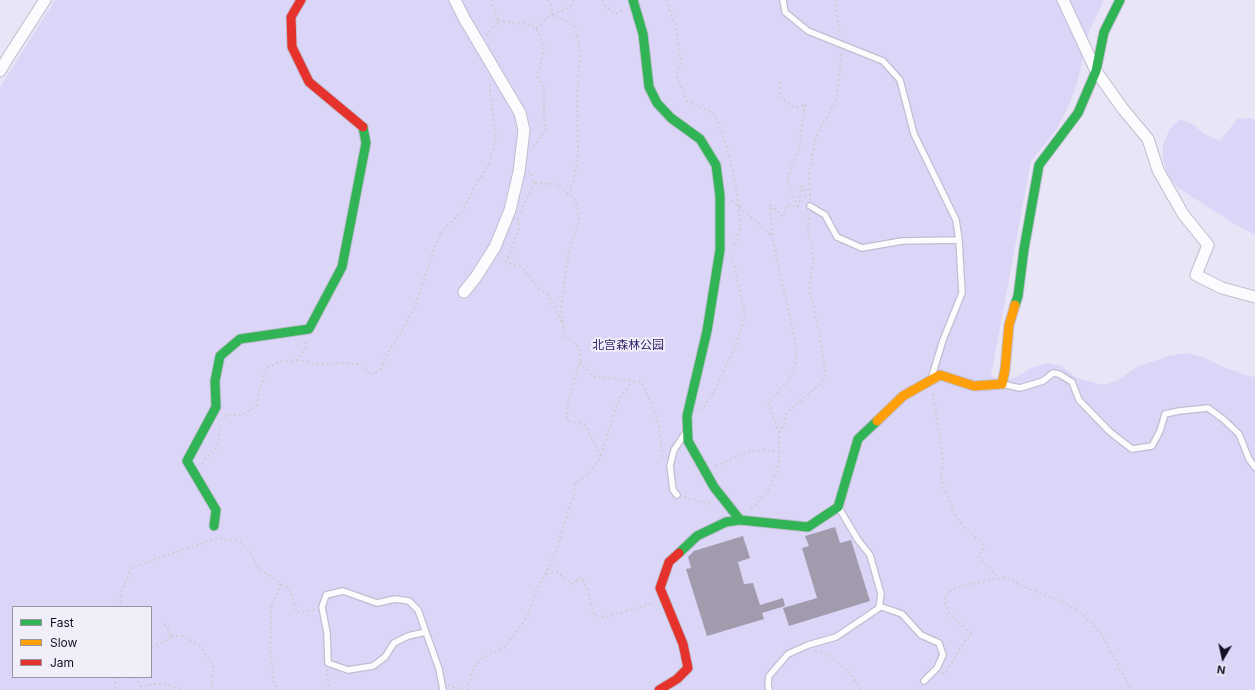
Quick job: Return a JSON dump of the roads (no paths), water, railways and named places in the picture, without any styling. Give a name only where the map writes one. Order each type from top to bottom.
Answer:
[{"type":"street","points":[[0,72],[7,58],[45,0]]},
{"type":"street","points":[[214,526],[216,510],[188,461],[216,407],[215,381],[220,356],[240,339],[309,329],[342,267],[366,142],[363,126],[309,82],[292,47],[291,17],[300,0]]},
{"type":"street","points":[[455,0],[520,113],[524,130],[519,172],[510,210],[495,247],[476,277],[464,292]]},
{"type":"street","points":[[1063,0],[1096,70],[1123,109],[1148,139],[1158,170],[1165,183],[1183,214],[1208,245],[1196,275],[1222,288],[1255,297]]},
{"type":"street","points":[[659,690],[677,679],[688,668],[683,644],[660,588],[669,562],[697,536],[726,522],[740,520],[808,527],[838,507],[858,439],[903,396],[940,375],[974,386],[1002,384],[1005,370],[1009,325],[1018,296],[1038,165],[1078,113],[1096,70],[1104,32],[1120,0]]},
{"type":"street","points":[[635,1],[642,34],[649,88],[657,103],[671,118],[700,139],[716,165],[720,196],[720,250],[707,331],[687,416],[687,429],[688,441],[714,487],[740,520]]},
{"type":"lane","points":[[783,0],[785,12],[808,31],[883,61],[900,80],[914,134],[956,220],[959,240],[962,293],[943,340],[931,380]]},
{"type":"lane","points":[[810,206],[825,215],[837,237],[862,248],[902,241],[959,240]]},
{"type":"lane","points":[[1002,384],[1020,388],[1043,381],[1053,373],[1059,374],[1072,382],[1079,400],[1110,432],[1132,449],[1152,446],[1160,431],[1164,414],[1208,408],[1223,419],[1239,434],[1249,459],[1255,466]]},
{"type":"lane","points":[[677,495],[673,490],[670,466],[674,450],[687,429]]},
{"type":"lane","points":[[769,690],[769,676],[788,654],[803,647],[836,637],[879,608],[881,594],[870,555],[858,540],[838,507]]},
{"type":"lane","points":[[426,632],[408,636],[394,643],[386,657],[373,666],[348,670],[328,663],[327,632],[322,607],[326,595],[343,590],[377,603],[395,599],[409,601],[418,610],[426,632],[439,669],[443,690]]},
{"type":"lane","points":[[879,606],[902,614],[921,635],[939,643],[943,655],[937,668],[924,682]]},
{"type":"park label","name":"北宫森林公园","points":[[628,345]]}]
